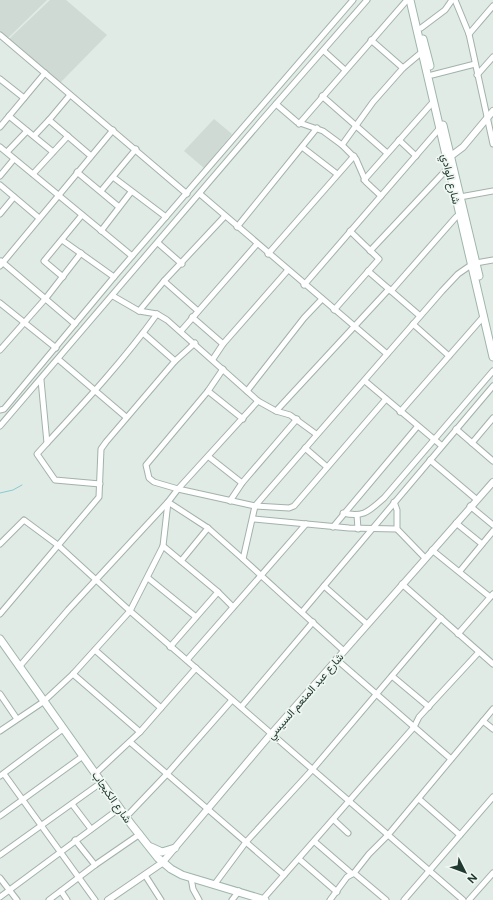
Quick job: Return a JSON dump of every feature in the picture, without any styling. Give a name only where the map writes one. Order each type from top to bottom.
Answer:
[{"type":"main road","name":"شارع الوادي","points":[[409,0],[448,168],[461,213],[493,357]]},
{"type":"main road","name":"شارع الوادي","points":[[414,0],[451,156],[460,197],[461,213]]},
{"type":"main road","name":"شارع الوادي","points":[[473,264],[493,339]]},
{"type":"main road","name":"شارع الكبجاب","points":[[1,644],[96,773],[126,817],[162,863],[176,872],[191,878],[264,900]]},
{"type":"main road","points":[[149,846],[162,852],[175,848]]},
{"type":"street","points":[[0,410],[4,409],[132,256],[195,185],[353,0]]},
{"type":"street","points":[[0,426],[367,0]]},
{"type":"street","points":[[299,124],[371,40],[409,0]]},
{"type":"street","points":[[421,28],[445,10],[452,0]]},
{"type":"street","points":[[455,0],[469,34],[486,120],[493,144]]},
{"type":"street","points":[[469,34],[493,6]]},
{"type":"street","points":[[0,35],[136,149],[187,194]]},
{"type":"street","points":[[371,40],[403,68]]},
{"type":"street","points":[[324,51],[345,70]]},
{"type":"street","points":[[342,145],[373,102],[403,68],[422,52]]},
{"type":"street","points":[[477,75],[493,57]]},
{"type":"street","points":[[432,75],[475,64]]},
{"type":"street","points":[[0,127],[45,73]]},
{"type":"street","points":[[0,79],[24,98]]},
{"type":"street","points":[[34,136],[70,95]]},
{"type":"street","points":[[322,96],[387,153]]},
{"type":"street","points":[[364,180],[433,102]]},
{"type":"street","points":[[276,104],[299,124],[317,128],[342,145],[358,162],[364,180],[381,196]]},
{"type":"street","points":[[451,156],[460,151],[493,111]]},
{"type":"street","points":[[9,116],[53,152]]},
{"type":"street","points":[[49,120],[91,156]]},
{"type":"street","points":[[237,226],[317,128]]},
{"type":"street","points":[[304,284],[439,129]]},
{"type":"street","points":[[75,324],[46,298],[1,263],[113,130]]},
{"type":"street","points":[[7,152],[27,131]]},
{"type":"street","points":[[33,174],[68,136]]},
{"type":"street","points":[[399,140],[416,156]]},
{"type":"street","points":[[0,147],[132,256]]},
{"type":"street","points":[[302,147],[337,174]]},
{"type":"street","points":[[101,191],[136,149]]},
{"type":"street","points":[[268,254],[354,156]]},
{"type":"street","points":[[0,176],[14,158]]},
{"type":"street","points":[[370,251],[448,168]]},
{"type":"street","points":[[77,172],[119,207]]},
{"type":"street","points":[[113,177],[166,217]]},
{"type":"street","points":[[0,185],[39,218]]},
{"type":"street","points":[[195,185],[225,216],[268,254],[387,354]]},
{"type":"street","points":[[460,197],[493,191]]},
{"type":"street","points":[[101,231],[131,192]]},
{"type":"street","points":[[0,214],[14,197]]},
{"type":"street","points":[[276,411],[323,361],[353,326],[390,290],[461,213]]},
{"type":"street","points":[[63,277],[44,261],[82,214]]},
{"type":"street","points":[[139,311],[164,281],[182,264],[225,216]]},
{"type":"street","points":[[334,310],[379,259],[350,232]]},
{"type":"street","points":[[62,240],[114,278]]},
{"type":"street","points":[[158,243],[182,264]]},
{"type":"street","points":[[181,331],[257,244]]},
{"type":"street","points":[[0,350],[46,298],[81,253]]},
{"type":"street","points":[[243,558],[256,506],[316,434],[365,381],[447,285],[473,264],[493,260]]},
{"type":"street","points":[[213,359],[223,344],[288,270]]},
{"type":"street","points":[[368,271],[420,316]]},
{"type":"street","points":[[164,281],[198,311]]},
{"type":"street","points":[[108,285],[115,294],[139,311],[157,314],[181,331],[258,401],[276,411],[290,415],[316,434]]},
{"type":"street","points":[[248,391],[304,318],[322,299]]},
{"type":"street","points":[[0,303],[56,348]]},
{"type":"street","points":[[100,484],[52,479],[37,454],[96,390],[157,314]]},
{"type":"street","points":[[400,412],[484,316]]},
{"type":"street","points":[[192,317],[223,344]]},
{"type":"street","points":[[413,324],[449,356]]},
{"type":"street","points":[[143,333],[175,361]]},
{"type":"street","points":[[0,614],[99,497],[101,449],[126,417],[175,361],[195,343]]},
{"type":"street","points":[[58,359],[126,417]]},
{"type":"street","points":[[223,369],[208,391],[146,465],[149,478],[154,482],[230,501],[256,506],[289,508],[294,506],[386,399]]},
{"type":"street","points":[[343,513],[357,515],[371,510],[408,471],[493,371]]},
{"type":"street","points":[[41,380],[47,444]]},
{"type":"street","points":[[365,381],[417,427],[442,446]]},
{"type":"street","points":[[302,612],[493,386]]},
{"type":"street","points":[[208,391],[243,419]]},
{"type":"street","points":[[19,667],[68,610],[209,457],[258,401]]},
{"type":"street","points":[[472,443],[493,418]]},
{"type":"street","points":[[230,501],[242,483],[297,419]]},
{"type":"street","points":[[333,527],[343,513],[417,427]]},
{"type":"street","points":[[456,429],[493,461]]},
{"type":"street","points":[[305,448],[327,467]]},
{"type":"street","points":[[209,457],[242,483]]},
{"type":"street","points":[[430,460],[476,500]]},
{"type":"street","points":[[408,471],[416,477]]},
{"type":"street","name":"شارع عبد المنعم السيسي","points":[[108,900],[162,863],[336,659],[470,506],[493,482]]},
{"type":"street","points":[[168,502],[208,528],[262,575],[344,651]]},
{"type":"street","points":[[0,731],[43,702],[96,650],[130,611],[163,546],[168,502]]},
{"type":"street","points":[[394,502],[397,510],[397,528],[425,558]]},
{"type":"street","points":[[470,506],[493,525]]},
{"type":"street","points":[[357,515],[358,529]]},
{"type":"street","points":[[0,544],[24,520],[59,546],[130,611],[462,900]]},
{"type":"street","points":[[253,520],[358,529],[397,528]]},
{"type":"street","points":[[456,523],[482,544]]},
{"type":"street","points":[[186,660],[306,524]]},
{"type":"street","points":[[181,561],[208,528]]},
{"type":"street","points":[[460,571],[493,532]]},
{"type":"street","points":[[163,546],[218,592],[233,607]]},
{"type":"street","points":[[432,550],[491,595],[458,634]]},
{"type":"street","points":[[148,578],[196,617]]},
{"type":"street","points":[[402,584],[493,664]]},
{"type":"street","points":[[324,586],[367,624]]},
{"type":"street","points":[[170,646],[218,592]]},
{"type":"street","points":[[214,885],[246,842],[312,770],[440,618]]},
{"type":"street","points":[[241,707],[313,622]]},
{"type":"street","points":[[96,650],[161,708]]},
{"type":"street","points":[[264,900],[414,726],[419,717],[479,652]]},
{"type":"street","points":[[336,659],[451,759]]},
{"type":"street","points":[[96,773],[140,732],[196,668]]},
{"type":"street","points":[[73,674],[140,732]]},
{"type":"street","points":[[392,676],[429,707]]},
{"type":"street","points":[[0,694],[17,719]]},
{"type":"street","points":[[126,817],[167,774],[232,700]]},
{"type":"street","points":[[330,900],[347,877],[353,874],[369,854],[388,835],[419,799],[493,709]]},
{"type":"street","points":[[483,721],[493,729]]},
{"type":"street","points":[[63,729],[2,775],[22,799],[95,900]]},
{"type":"street","points":[[130,742],[284,876]]},
{"type":"street","points":[[0,816],[83,756]]},
{"type":"street","points":[[0,855],[102,782]]},
{"type":"street","points":[[404,900],[493,797]]},
{"type":"street","points":[[419,799],[460,835]]},
{"type":"street","points":[[72,804],[91,829]]},
{"type":"street","points":[[0,897],[60,851],[120,808]]},
{"type":"street","points":[[334,820],[348,834]]},
{"type":"street","points":[[49,900],[95,865],[140,834]]},
{"type":"street","points":[[75,840],[95,865]]},
{"type":"street","points":[[315,842],[386,900]]},
{"type":"street","points":[[299,859],[336,892]]},
{"type":"street","points":[[469,900],[493,873]]},
{"type":"street","points":[[145,875],[161,900]]},
{"type":"street","points":[[0,878],[17,900]]},
{"type":"street","points":[[191,878],[193,889],[199,900]]},
{"type":"street","points":[[61,891],[67,900]]},
{"type":"street","points":[[232,900],[238,891]]},
{"type":"shaded area","points":[[0,0],[47,0],[8,38],[0,31]]},
{"type":"shaded area","points":[[50,0],[66,0],[107,35],[60,83],[9,39]]},
{"type":"shaded area","points":[[214,119],[232,134],[204,168],[184,151]]},
{"type":"waterway","points":[[0,493],[13,490],[22,485]]}]
